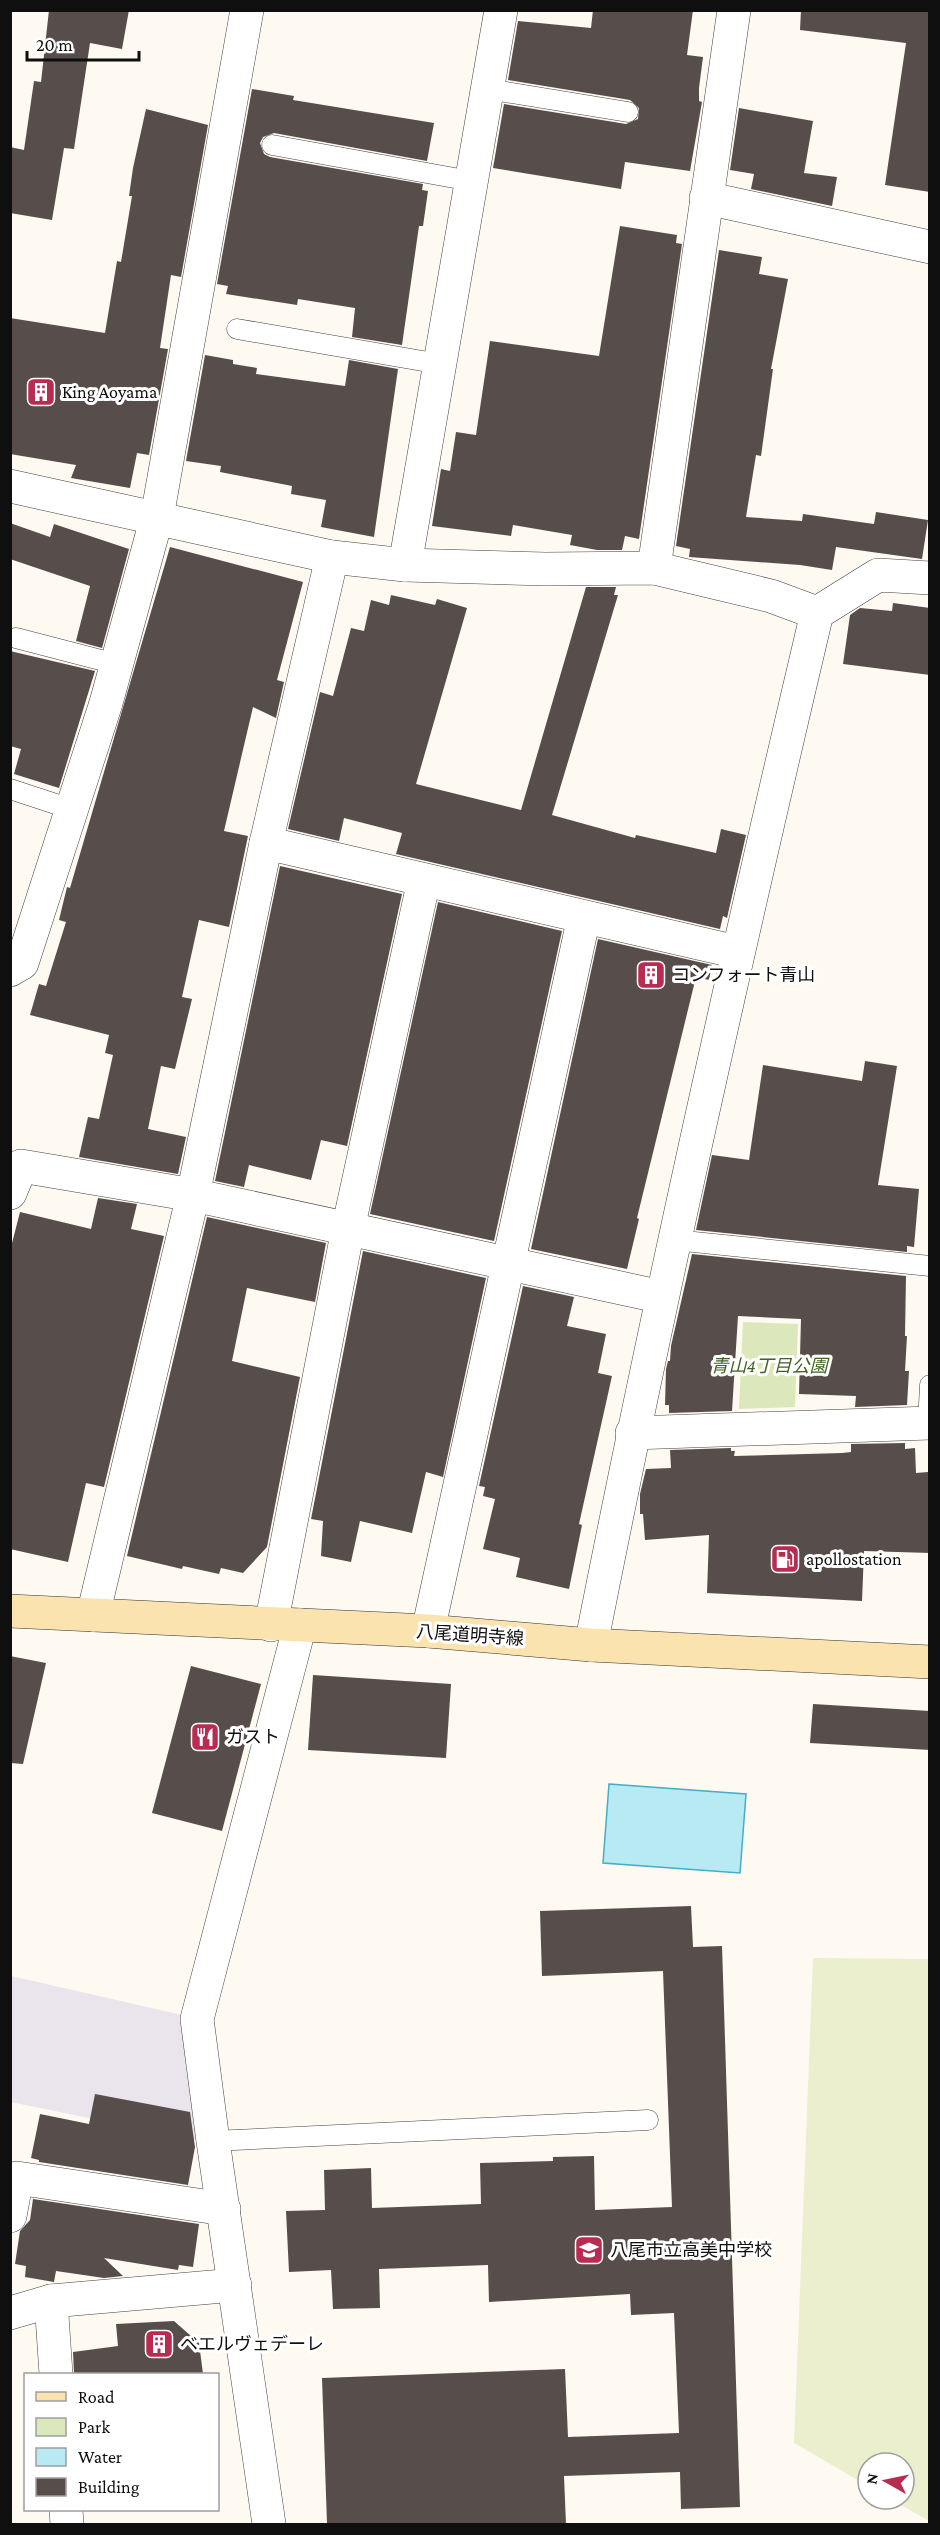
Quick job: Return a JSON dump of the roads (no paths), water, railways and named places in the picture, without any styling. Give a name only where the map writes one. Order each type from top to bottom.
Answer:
[{"type":"main road","name":"八尾道明寺線","points":[[10,1611],[428,1631],[591,1645],[930,1662]]},
{"type":"street","points":[[10,970],[22,963],[116,664],[158,517],[247,10]]},
{"type":"street","points":[[405,565],[501,10]]},
{"type":"street","points":[[654,568],[734,10]]},
{"type":"street","points":[[706,198],[930,247]]},
{"type":"street","points":[[10,486],[332,557],[405,565],[544,569],[654,568],[771,596],[817,613]]},
{"type":"street","points":[[93,1615],[193,1195],[266,843],[332,557]]},
{"type":"street","points":[[591,1645],[633,1433],[736,952],[817,613],[878,575],[930,578]]},
{"type":"street","points":[[266,843],[736,952]]},
{"type":"street","points":[[269,2524],[213,2141],[198,2019],[285,1625],[348,1229],[424,880]]},
{"type":"street","points":[[428,1631],[506,1264],[584,916]]},
{"type":"street","points":[[10,1193],[21,1166],[193,1195],[662,1297]]},
{"type":"street","points":[[633,1433],[929,1423]]},
{"type":"street","points":[[10,2216],[18,2178],[224,2209]]},
{"type":"street","points":[[10,2313],[51,2301],[235,2284]]},
{"type":"street","points":[[51,2301],[56,2373]]},
{"type":"lane","points":[[487,89],[628,112]]},
{"type":"lane","points":[[272,145],[471,181]]},
{"type":"lane","points":[[237,329],[440,364]]},
{"type":"lane","points":[[16,638],[116,664]]},
{"type":"lane","points":[[10,789],[71,809]]},
{"type":"lane","points":[[674,1240],[930,1266]]},
{"type":"lane","points":[[929,1423],[930,1385]]},
{"type":"lane","points":[[213,2141],[648,2120]]},
{"type":"water","points":[[609,1784],[746,1794],[740,1873],[603,1863]]},
{"type":"place","name":"King Aoyama","points":[[41,392]]},
{"type":"place","name":"コンフォート青山","points":[[651,975]]},
{"type":"place","name":"apollostation","points":[[785,1559]]},
{"type":"place","name":"ガスト","points":[[205,1737]]},
{"type":"place","name":"八尾市立高美中学校","points":[[589,2250]]},
{"type":"place","name":"ベエルヴェデーレ","points":[[159,2344]]},
{"type":"park label","name":"青山4丁目公園","points":[[769,1366]]}]
